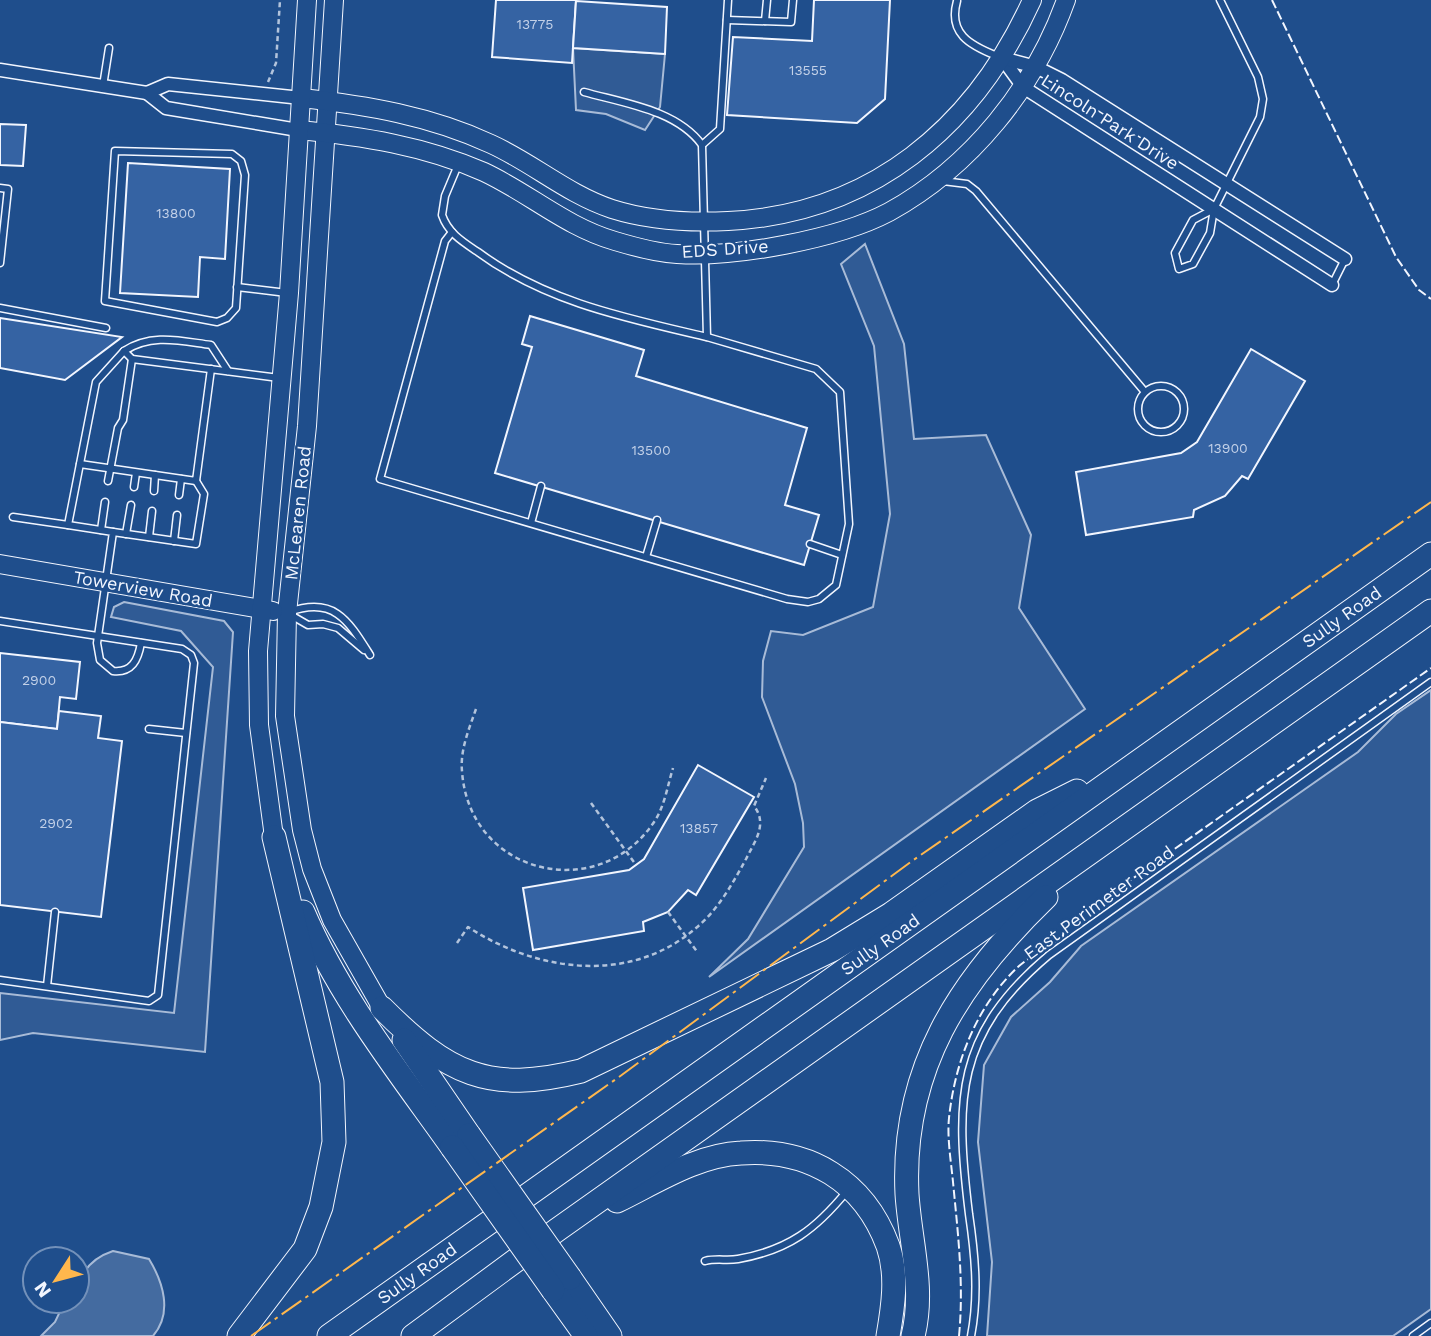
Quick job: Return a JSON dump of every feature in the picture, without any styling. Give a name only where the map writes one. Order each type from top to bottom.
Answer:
[{"type":"highway","name":"Sully Road","points":[[329,1336],[1431,554]]},
{"type":"highway","points":[[413,1336],[557,1230],[1431,611]]},
{"type":"highway","points":[[382,1008],[434,1055],[470,1074],[510,1082],[545,1080],[581,1070],[832,950],[891,914],[1037,811],[1147,756]]},
{"type":"highway","points":[[274,837],[321,954],[352,1006],[461,1141],[562,1284],[610,1336]]},
{"type":"highway","points":[[239,1336],[305,1249],[321,1207],[334,1142],[332,1082],[274,837]]},
{"type":"highway","points":[[913,1336],[919,1293],[908,1195],[907,1138],[922,1070],[947,1016],[1005,939],[1105,842]]},
{"type":"highway","points":[[382,1008],[461,1141]]},
{"type":"highway","points":[[557,1230],[699,1161],[740,1153],[776,1153],[816,1163],[851,1186],[876,1221],[888,1247],[894,1301],[888,1336]]},
{"type":"highway","points":[[562,1284],[586,1336]]},
{"type":"street","name":"McLearen Road","points":[[274,837],[259,725],[261,609],[289,293],[307,0]]},
{"type":"street","name":"McLearen Road","points":[[334,0],[307,426],[287,613],[285,716],[302,830],[312,869],[332,920],[382,1008]]},
{"type":"street","name":"EDS Drive","points":[[301,98],[400,113],[460,130],[510,154],[577,195],[615,209],[669,221],[774,218],[827,203],[881,177],[924,147],[952,122],[1002,58],[1032,0]]},
{"type":"street","name":"EDS Drive","points":[[299,130],[403,145],[459,162],[493,177],[584,230],[644,248],[677,254],[759,249],[840,230],[888,212],[972,149],[1036,67],[1066,0]]},
{"type":"street","name":"Lincoln Park Drive","points":[[1002,58],[1036,67],[1227,183],[1345,259]]},
{"type":"street","name":"Lincoln Park Drive","points":[[1002,58],[1023,87],[1332,285]]},
{"type":"street","points":[[0,70],[147,93],[166,108],[299,130]]},
{"type":"street","points":[[147,93],[168,85],[301,98]]},
{"type":"street","name":"Towerview Road","points":[[0,564],[287,613]]},
{"type":"lane","points":[[702,145],[720,129],[728,0]]},
{"type":"lane","points":[[765,21],[767,0]]},
{"type":"lane","points":[[727,20],[791,22],[793,0]]},
{"type":"lane","points":[[1214,209],[1193,220],[1175,253],[1179,269],[1193,264],[1210,233],[1214,209],[1260,117],[1263,99],[1258,77],[1220,0]]},
{"type":"lane","points":[[957,1],[953,18],[959,32],[979,47],[1002,58]]},
{"type":"lane","points":[[103,86],[110,48]]},
{"type":"lane","points":[[584,92],[656,112],[695,135],[702,145],[707,337]]},
{"type":"lane","points":[[115,151],[232,154],[237,157],[244,167],[245,175],[237,287],[236,308],[227,318],[217,322],[105,301],[115,151]]},
{"type":"lane","points":[[452,232],[445,241],[380,479],[808,603],[819,599],[836,584],[849,524],[840,392],[817,369],[548,294],[517,278],[452,232],[445,222],[442,206],[459,162]]},
{"type":"lane","points":[[931,182],[967,184],[984,200],[1145,392]]},
{"type":"lane","points":[[0,188],[8,189],[0,263]]},
{"type":"lane","points":[[1332,285],[1345,259]]},
{"type":"lane","points":[[237,287],[289,293]]},
{"type":"lane","points":[[0,309],[106,328]]},
{"type":"lane","points":[[68,525],[96,382],[124,351],[139,341],[153,338],[211,345],[228,371]]},
{"type":"lane","points":[[124,351],[132,359],[280,379]]},
{"type":"lane","points":[[108,481],[123,420],[132,359]]},
{"type":"lane","points":[[13,517],[196,544],[204,494],[196,481],[211,369]]},
{"type":"lane","points":[[1155,386],[1164,386],[1179,394],[1184,410],[1180,422],[1166,431],[1148,428],[1138,412],[1138,404],[1145,392],[1155,386]]},
{"type":"lane","points":[[80,464],[196,481]]},
{"type":"lane","points":[[134,487],[136,473]]},
{"type":"lane","points":[[154,491],[155,475]]},
{"type":"lane","points":[[179,495],[181,479]]},
{"type":"lane","points":[[531,523],[541,486]]},
{"type":"lane","points":[[101,530],[105,502]]},
{"type":"lane","points":[[126,534],[131,505]]},
{"type":"lane","points":[[149,537],[152,511]]},
{"type":"lane","points":[[174,541],[177,515]]},
{"type":"lane","points":[[646,557],[657,520]]},
{"type":"lane","points":[[113,532],[97,650],[100,660],[107,668],[118,671],[128,669],[135,662],[141,643]]},
{"type":"lane","points":[[810,544],[842,555]]},
{"type":"lane","points":[[307,606],[333,611],[347,621],[370,655],[338,628],[323,624],[308,625],[287,613],[307,606]]},
{"type":"lane","points":[[0,621],[182,649],[193,659],[158,995],[149,1001],[0,980]]},
{"type":"lane","name":"East Perimeter Road","points":[[971,1336],[976,1287],[962,1161],[961,1113],[972,1056],[992,1016],[1009,992],[1049,955],[1431,682]]},
{"type":"lane","points":[[149,729],[186,733]]},
{"type":"lane","points":[[47,986],[55,912]]},
{"type":"lane","points":[[705,1261],[741,1259],[799,1237],[822,1221],[851,1186]]},
{"type":"lane","points":[[892,1265],[915,1261]]},
{"type":"lane","points":[[1413,1336],[1431,1323]]},
{"type":"path","points":[[266,95],[268,77],[276,63],[280,0]]},
{"type":"path","points":[[476,709],[463,753],[464,786],[475,817],[496,843],[524,863],[571,871],[605,863],[626,852],[658,816],[673,768]]},
{"type":"path","points":[[457,943],[468,927],[511,949],[558,965],[609,965],[643,959],[687,936],[717,905],[753,845],[761,819],[754,806],[766,778]]},
{"type":"path","points":[[591,803],[636,865]]},
{"type":"path","points":[[668,912],[698,953]]},
{"type":"shaded area","points":[[573,48],[665,54],[660,107],[645,130],[606,114],[576,110]]},
{"type":"shaded area","points":[[865,244],[904,344],[914,439],[986,435],[1031,535],[1019,608],[1085,709],[709,977],[748,939],[804,847],[803,823],[795,784],[762,697],[763,661],[771,631],[803,635],[873,607],[890,514],[874,346],[841,264]]},
{"type":"shaded area","points":[[124,602],[224,621],[233,632],[205,1052],[33,1033],[0,1040],[0,993],[174,1013],[213,667],[181,631],[111,617],[114,607]]},
{"type":"shaded area","points":[[1431,690],[1431,1309],[1393,1336],[987,1336],[992,1262],[978,1142],[984,1065],[1011,1017],[1050,982],[1081,946],[1358,752],[1396,714]]},
{"type":"shaded area","points":[[113,1251],[149,1259],[164,1298],[163,1318],[153,1336],[41,1336],[58,1315],[91,1315],[91,1264]]},
{"type":"building","points":[[496,0],[576,0],[572,63],[492,57]]},
{"type":"building","points":[[814,0],[890,0],[885,99],[857,123],[727,115],[733,37],[812,41]]},
{"type":"building","points":[[576,1],[667,7],[665,54],[573,48]]},
{"type":"building","points":[[0,124],[26,125],[23,166],[0,165]]},
{"type":"building","points":[[128,163],[230,169],[225,259],[200,257],[198,297],[120,293]]},
{"type":"building","points":[[530,316],[644,350],[636,376],[807,428],[785,505],[819,515],[804,565],[495,473],[532,347],[522,344]]},
{"type":"building","points":[[0,318],[122,337],[65,380],[0,368]]},
{"type":"building","points":[[1251,349],[1305,381],[1248,479],[1242,476],[1225,496],[1194,510],[1193,517],[1086,535],[1076,472],[1181,453],[1197,442]]},
{"type":"building","points":[[0,653],[80,662],[76,699],[60,697],[57,729],[0,722]]},
{"type":"building","points":[[59,711],[101,716],[98,738],[122,741],[101,917],[0,905],[0,722],[57,729]]},
{"type":"building","points":[[698,765],[754,797],[696,895],[688,890],[668,912],[643,922],[644,931],[533,950],[523,888],[629,870],[644,859]]},
{"type":"fence","points":[[1272,0],[1396,257],[1419,290],[1431,299]]},
{"type":"fence","points":[[959,1336],[960,1259],[949,1118],[963,1055],[970,1035],[991,998],[1019,966],[1063,936],[1064,927],[1431,668]]},
{"type":"power","points":[[251,1336],[619,1077],[912,861],[1431,502]]}]
